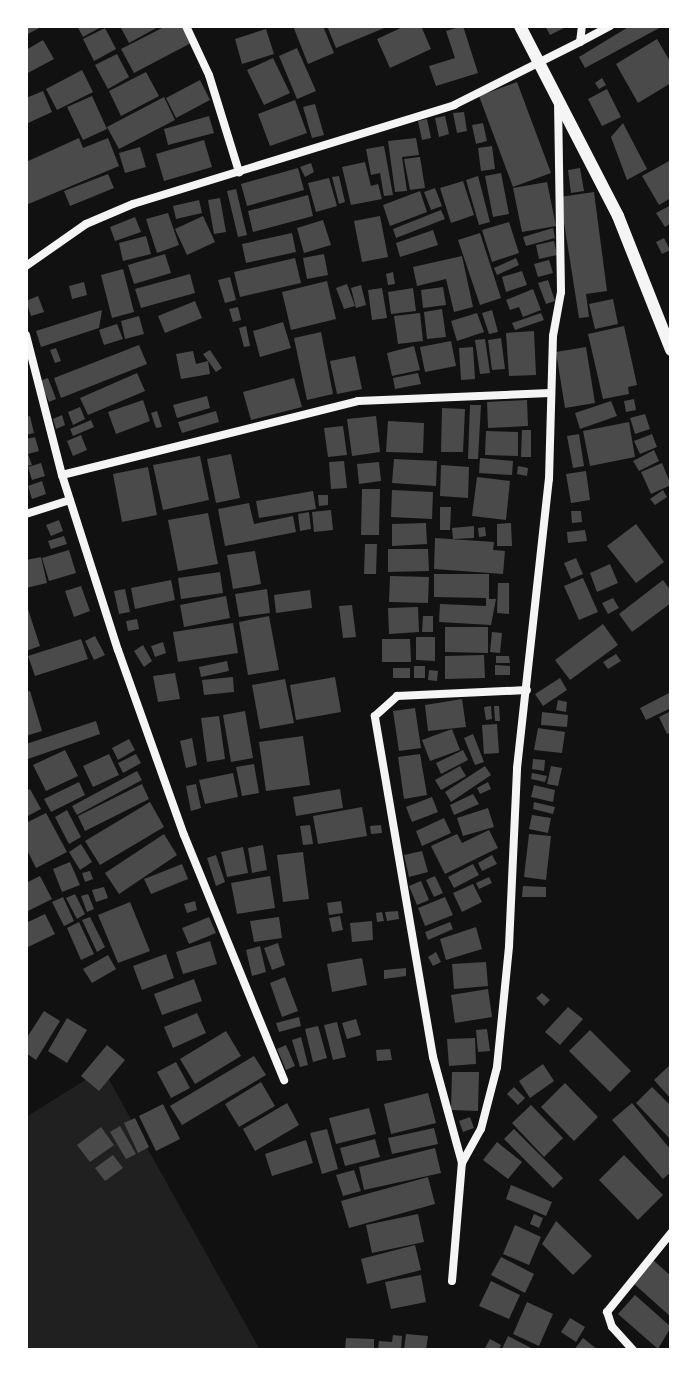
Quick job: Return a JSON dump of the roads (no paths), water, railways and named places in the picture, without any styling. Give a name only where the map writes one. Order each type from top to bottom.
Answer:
[{"type":"street","points":[[186,26],[209,75],[239,172]]},
{"type":"street","points":[[520,26],[618,216],[671,350]]},
{"type":"street","points":[[580,42],[582,26]]},
{"type":"street","points":[[26,266],[86,224],[239,172],[454,105],[610,26]]},
{"type":"street","points":[[462,1163],[481,1129],[497,1067],[527,690],[549,479],[550,393],[561,273],[558,101]]},
{"type":"street","points":[[26,335],[62,475],[184,835],[284,1080]]},
{"type":"street","points":[[62,475],[358,401],[550,393]]},
{"type":"street","points":[[26,514],[70,500]]},
{"type":"street","points":[[452,1281],[462,1163],[433,1057],[375,716],[382,704],[397,696],[527,690]]},
{"type":"street","points":[[633,1350],[612,1327],[607,1312],[671,1233]]}]
